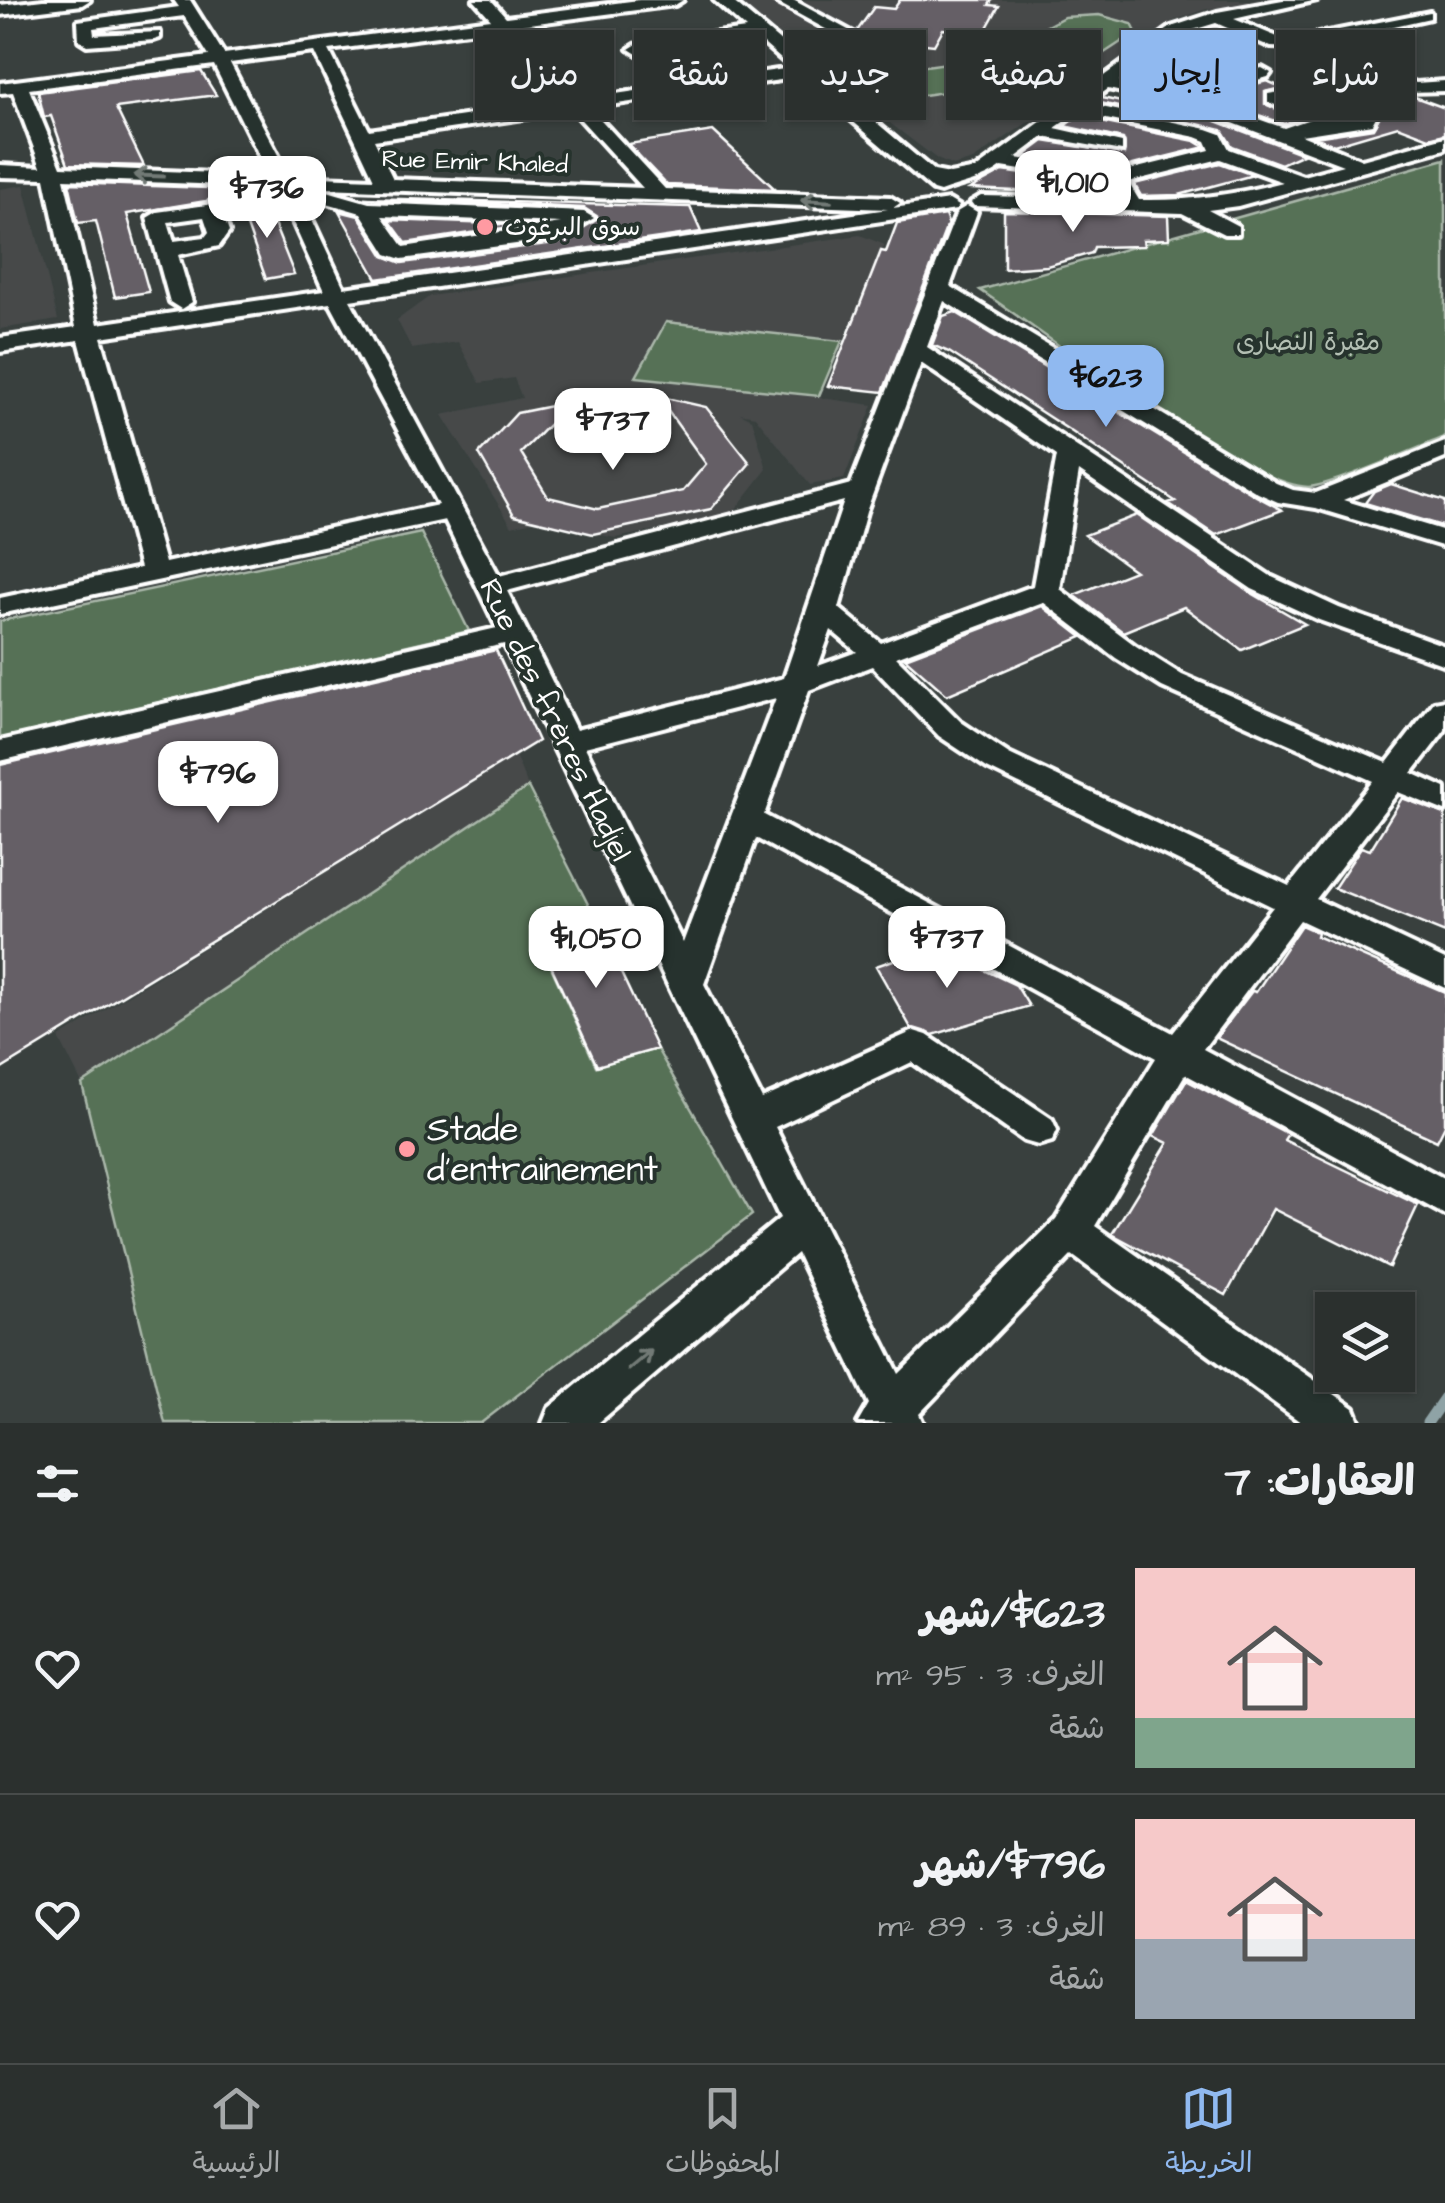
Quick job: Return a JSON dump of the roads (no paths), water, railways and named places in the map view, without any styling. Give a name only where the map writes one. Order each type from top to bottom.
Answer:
[{"type":"street","points":[[0,10],[82,0]]},
{"type":"street","points":[[482,0],[509,30]]},
{"type":"street","points":[[155,574],[88,331],[52,172],[10,86],[675,0]]},
{"type":"street","points":[[722,0],[756,30]]},
{"type":"street","points":[[781,0],[839,30]]},
{"type":"street","points":[[1101,85],[1177,30],[1216,17],[1303,0]]},
{"type":"street","points":[[154,35],[88,40],[84,24],[185,6]]},
{"type":"street","name":"Rue des frères Hadjel","points":[[185,6],[219,59],[283,181],[318,197],[338,298],[453,510],[751,1121],[891,1419]]},
{"type":"street","points":[[1401,6],[1445,23]]},
{"type":"street","points":[[1359,30],[1424,15]]},
{"type":"street","points":[[1216,17],[1276,44]]},
{"type":"street","points":[[765,38],[785,55]]},
{"type":"street","points":[[318,46],[386,184]]},
{"type":"street","points":[[1256,75],[1262,73]]},
{"type":"street","points":[[614,99],[785,74]]},
{"type":"street","points":[[1104,83],[1121,86]]},
{"type":"street","points":[[1415,88],[1445,86]]},
{"type":"street","points":[[1256,103],[1274,98],[1318,116],[1320,124]]},
{"type":"street","points":[[1101,112],[1201,133],[1214,138],[1221,153]]},
{"type":"street","points":[[365,136],[475,119]]},
{"type":"street","points":[[592,120],[658,193]]},
{"type":"street","points":[[861,120],[961,203]]},
{"type":"street","points":[[926,175],[950,180],[982,173],[1053,120]]},
{"type":"street","points":[[1243,120],[1364,167]]},
{"type":"street","points":[[1284,134],[1320,124],[1366,120]]},
{"type":"street","points":[[1038,130],[1114,146]]},
{"type":"street","points":[[0,345],[338,298],[866,212],[961,203],[1186,207],[1242,200],[1445,143]]},
{"type":"street","points":[[1001,162],[1116,179],[1221,153],[1304,183]]},
{"type":"street","name":"Rue Emir Khaled","points":[[0,170],[283,181],[318,197],[386,184],[658,193],[866,212]]},
{"type":"street","points":[[685,986],[824,610],[853,512],[940,289],[961,203],[982,173]]},
{"type":"street","points":[[1116,179],[1133,206]]},
{"type":"street","points":[[181,302],[156,218],[212,210],[283,181]]},
{"type":"street","points":[[368,210],[394,250],[402,253],[561,232],[584,218],[593,191]]},
{"type":"street","points":[[318,197],[368,210],[584,218]]},
{"type":"street","points":[[1186,207],[1231,230]]},
{"type":"street","points":[[164,246],[182,249],[212,242],[219,232],[212,210]]},
{"type":"street","points":[[940,289],[1266,488],[1445,539]]},
{"type":"street","points":[[916,349],[1262,583],[1329,614],[1445,656]]},
{"type":"street","points":[[1320,501],[1445,449]]},
{"type":"street","points":[[1046,592],[1070,451]]},
{"type":"street","points":[[490,587],[864,488]]},
{"type":"street","points":[[0,606],[453,510]]},
{"type":"street","points":[[566,742],[796,684],[1046,592]]},
{"type":"street","points":[[1046,592],[1172,681],[1445,800]]},
{"type":"street","points":[[824,610],[878,654],[950,729],[998,761],[1445,975]]},
{"type":"street","points":[[0,751],[513,633]]},
{"type":"street","points":[[891,1419],[1070,1231],[1179,1053],[1445,709]]},
{"type":"street","points":[[747,818],[1445,1198]]},
{"type":"street","points":[[751,1121],[914,1044],[1038,1130]]},
{"type":"street","points":[[565,1423],[801,1225]]},
{"type":"street","points":[[1070,1231],[1338,1423]]},
{"type":"waterway","points":[[1427,1423],[1445,1397]]},
{"type":"place","name":"سوق البرغوث","points":[[485,227]]},
{"type":"place","name":"Stade d'entrainement","points":[[407,1149]]},
{"type":"park label","name":"مقبرة النصارى","points":[[1308,342]]}]
